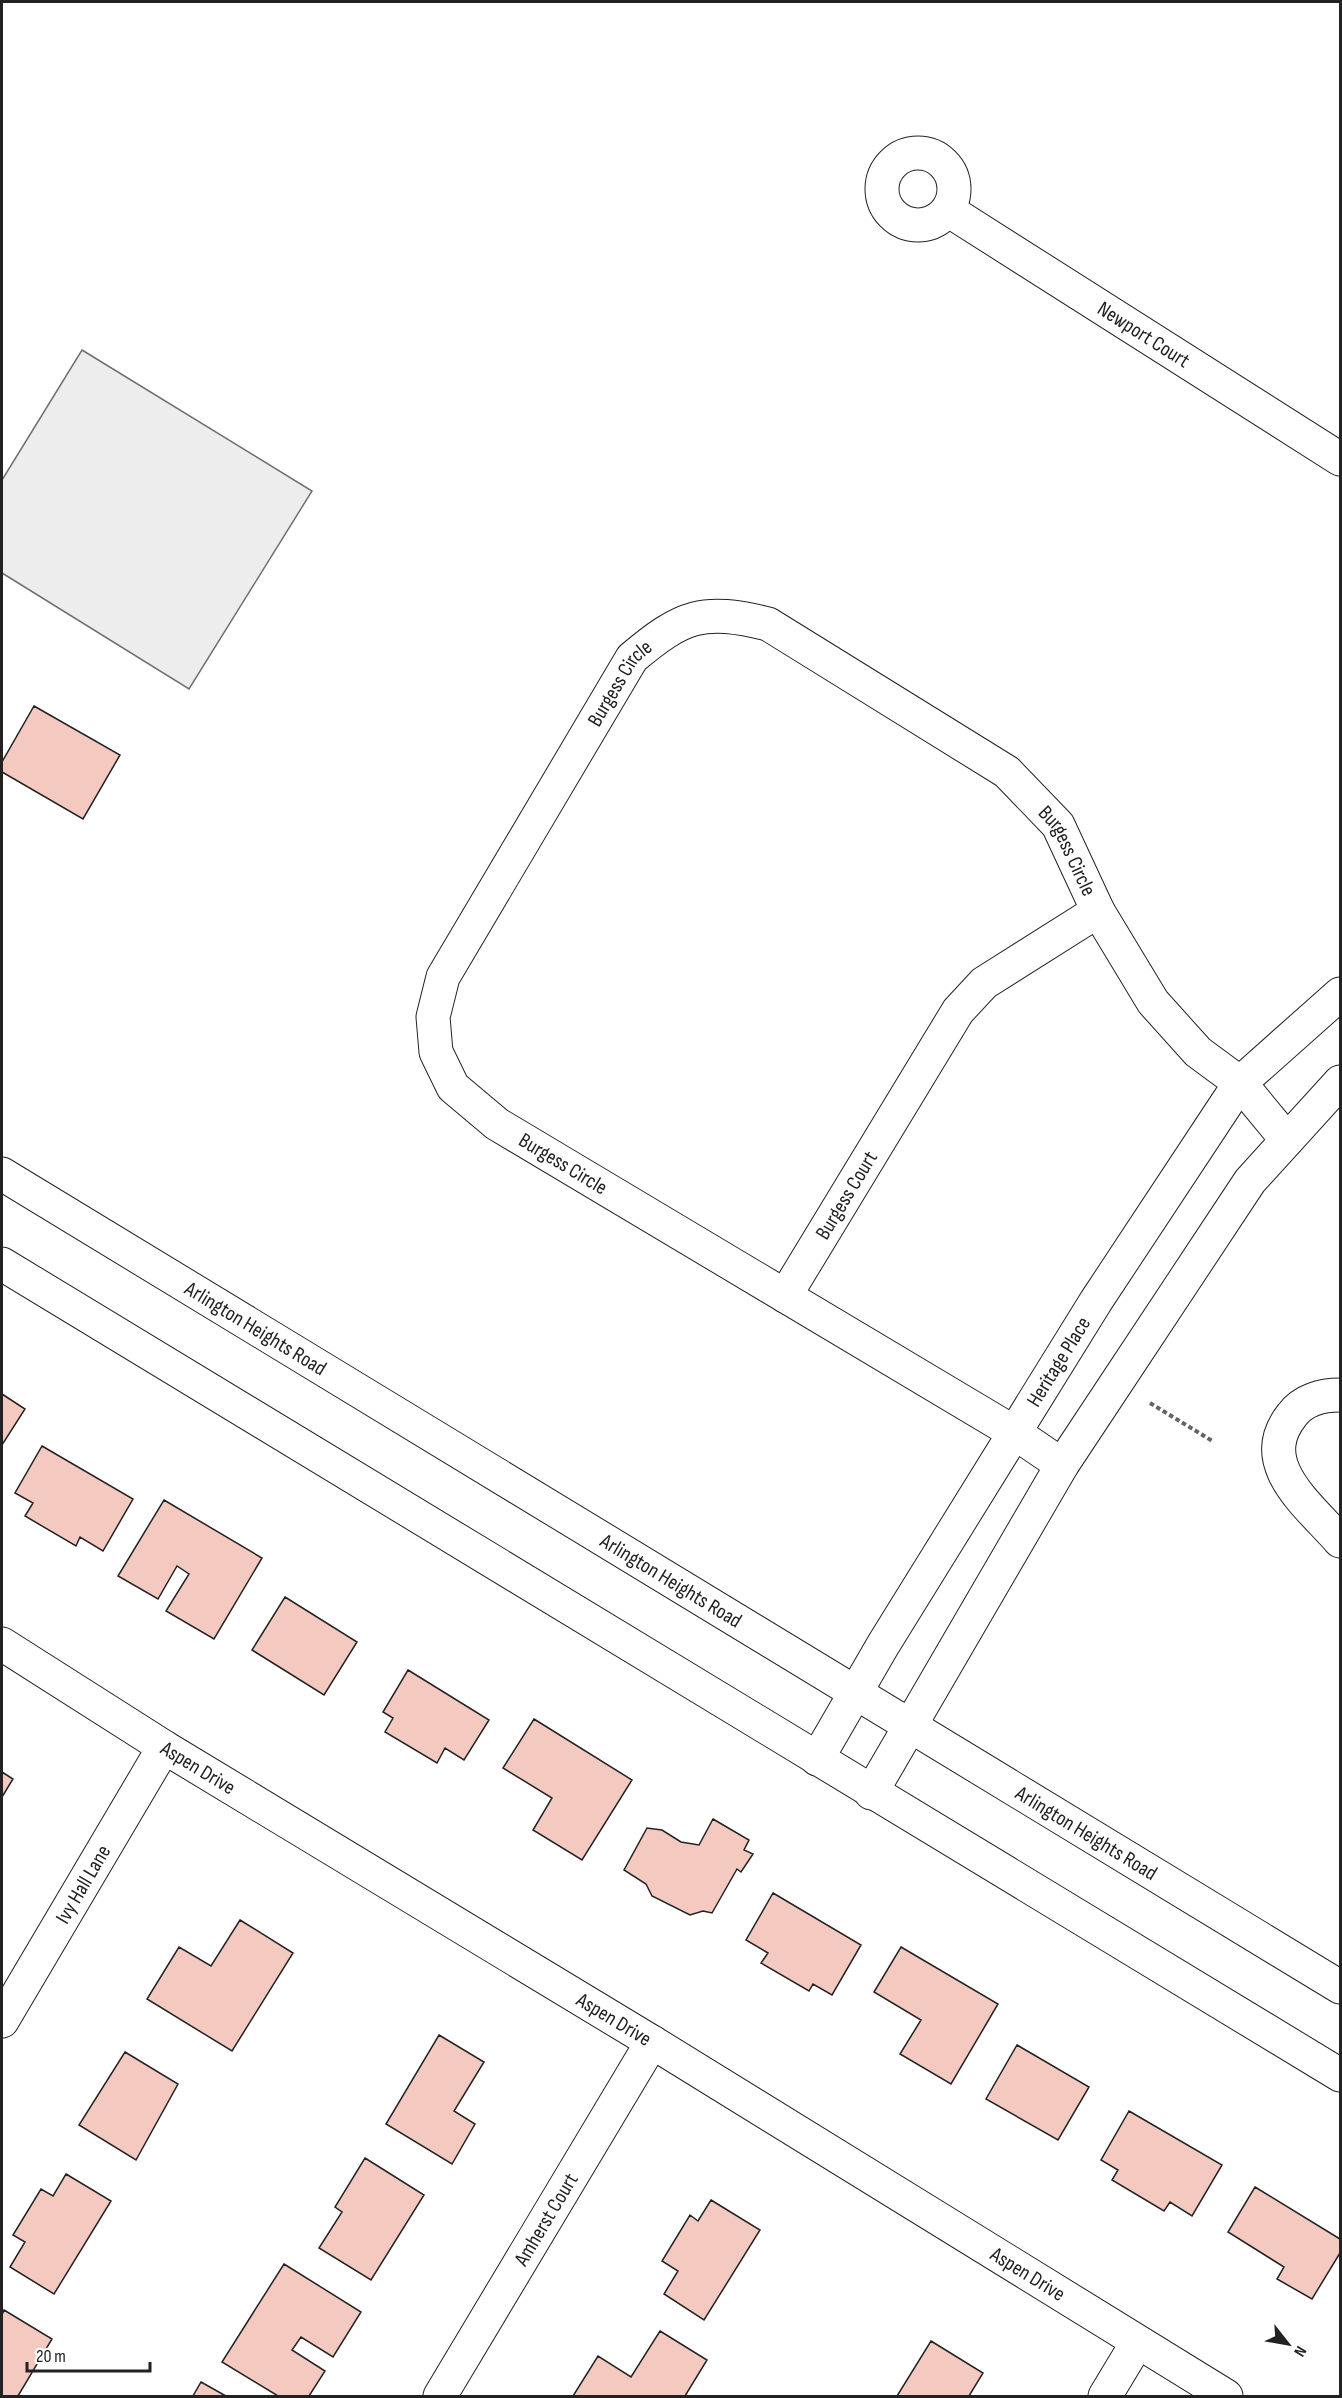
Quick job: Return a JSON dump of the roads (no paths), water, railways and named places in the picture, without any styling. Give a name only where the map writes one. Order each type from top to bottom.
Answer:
[{"type":"street","name":"Newport Court","points":[[948,210],[1341,459]]},
{"type":"street","name":"Burgess Circle","points":[[785,1296],[496,1124],[453,1087],[436,1052],[433,1017],[443,977],[632,658],[662,633],[694,618],[731,615],[768,624],[1006,772],[1058,825],[1098,911],[1153,1002],[1198,1052],[1240,1083],[1287,1140]]},
{"type":"street","name":"Burgess Court","points":[[785,1296],[958,1011],[984,983],[1098,911]]},
{"type":"street","name":"Heritage Place","points":[[817,1759],[856,1691],[1096,1301],[1240,1083],[1341,994]]},
{"type":"street","points":[[871,1793],[1062,1465],[1250,1181],[1341,1082]]},
{"type":"street","name":"Arlington Heights Road","points":[[2,1174],[1341,1987]]},
{"type":"street","points":[[2,1264],[871,1793],[1341,2075]]},
{"type":"street","points":[[785,1296],[1015,1433],[1062,1465]]},
{"type":"street","points":[[1341,1395],[1327,1395],[1298,1407],[1281,1431],[1276,1455],[1289,1482],[1341,1541]]},
{"type":"street","name":"Aspen Drive","points":[[2,1644],[164,1747],[652,2042],[1226,2397]]},
{"type":"street","name":"Ivy Hall Lane","points":[[2,2021],[164,1747]]},
{"type":"street","name":"Amherst Court","points":[[440,2397],[652,2042]]},
{"type":"street","points":[[1105,2397],[1137,2343]]}]
